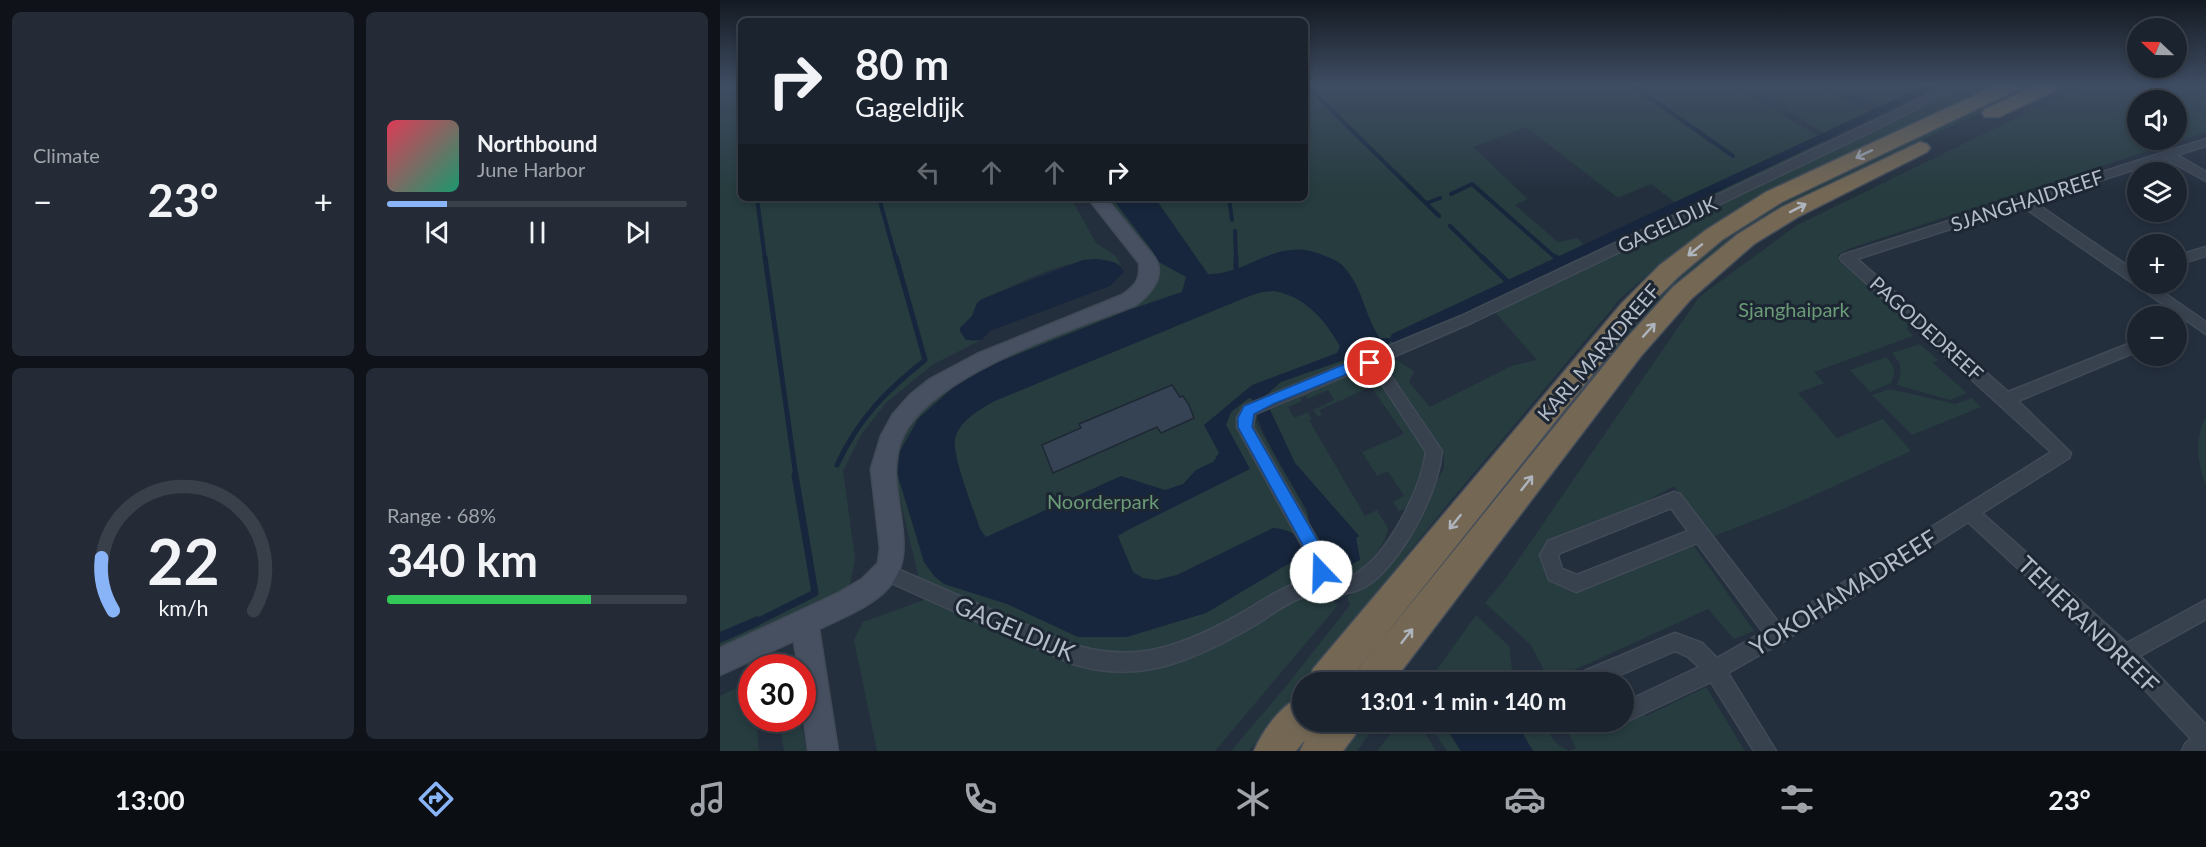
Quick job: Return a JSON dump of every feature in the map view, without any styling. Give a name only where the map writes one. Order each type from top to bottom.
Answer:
[{"type":"highway","name":"KARL MARXDREEF","points":[[1334,672],[1631,309],[1669,271],[1714,235],[1774,197],[1938,120]]},
{"type":"highway","name":"KARL MARXDREEF","points":[[1379,672],[1632,349],[1682,293],[1746,239],[1790,212],[1980,120]]},
{"type":"highway","points":[[1273,751],[1292,727]]},
{"type":"highway","points":[[1319,751],[1334,732]]},
{"type":"street","name":"GAGELDIJK","points":[[886,572],[1073,655],[1122,664],[1168,658],[1215,638],[1293,592],[1314,587],[1344,588],[1369,574],[1392,547],[1424,493],[1434,463],[1434,451],[1426,436],[1380,371],[1378,363],[1383,355],[1433,336],[1488,311],[1583,263],[1889,120]]},
{"type":"street","name":"SJANGHAIDREEF","points":[[1847,258],[2206,142]]},
{"type":"street","points":[[2168,155],[2206,177]]},
{"type":"street","points":[[720,662],[863,593],[886,572],[894,558],[882,482],[885,453],[890,437],[905,415],[926,394],[956,371],[1129,300],[1149,282],[1148,262],[1099,201]]},
{"type":"street","points":[[2024,201],[2127,271]]},
{"type":"street","points":[[2187,257],[2206,251]]},
{"type":"street","name":"PAGODEDREEF","points":[[1847,258],[2006,399],[2063,453],[1969,512]]},
{"type":"street","points":[[2158,294],[2206,329]]},
{"type":"street","points":[[2006,399],[2127,350]]},
{"type":"street","name":"GAGELDIJK","points":[[1322,588],[1321,567],[1308,539],[1245,427],[1245,418],[1249,410],[1268,401],[1355,366],[1378,363]]},
{"type":"street","points":[[1700,534],[1576,584],[1555,574],[1549,555],[1554,547],[1674,499],[1777,635]]},
{"type":"street","name":"YOKOHAMADREEF","points":[[1634,708],[1715,670],[1777,635],[1969,512]]},
{"type":"street","name":"TEHERANDREEF","points":[[1969,512],[2125,654],[2206,741]]},
{"type":"street","points":[[2125,654],[2206,609]]},
{"type":"street","points":[[805,621],[823,751]]},
{"type":"street","points":[[1605,672],[1675,642],[1695,650],[1715,670],[1766,751]]},
{"type":"street","points":[[2192,751],[2206,741]]},
{"type":"green space","points":[[720,120],[738,120],[738,201],[1073,201],[1096,243],[1116,256],[1121,266],[1105,261],[1070,264],[1032,277],[977,303],[972,316],[960,328],[960,331],[972,341],[981,340],[932,365],[886,403],[861,435],[843,471],[855,558],[849,591],[720,653],[720,643],[760,625],[757,616],[720,632]]},
{"type":"green space","name":"Noorderpark","points":[[1308,120],[1791,120],[1834,146],[1701,208],[1692,202],[1681,207],[1651,184],[1618,198],[1526,127],[1473,147],[1528,199],[1515,205],[1558,242],[1578,238],[1589,251],[1576,257],[1583,263],[1400,348],[1393,358],[1414,371],[1409,382],[1430,407],[1511,366],[1537,360],[1495,312],[1896,120],[1924,120],[1748,203],[1681,248],[1620,299],[1447,505],[1313,672],[1297,672],[1350,605],[1347,597],[1370,583],[1418,519],[1444,468],[1444,455],[1387,369],[1391,360],[1367,370],[1401,410],[1427,454],[1425,468],[1413,497],[1408,506],[1402,510],[1399,511],[1393,502],[1404,496],[1388,471],[1377,476],[1362,452],[1404,434],[1371,387],[1319,410],[1322,415],[1318,417],[1313,410],[1334,400],[1328,390],[1307,399],[1306,396],[1301,398],[1302,401],[1288,407],[1294,418],[1308,412],[1312,419],[1309,420],[1365,516],[1377,510],[1388,529],[1377,551],[1346,581],[1352,593],[1333,601],[1338,605],[1215,751],[877,751],[854,640],[863,622],[924,600],[894,474],[896,451],[913,419],[965,373],[1131,303],[1158,272],[1107,201],[1308,201]],"holes":[[[1270,412],[1295,463],[1359,536],[1356,538],[1360,560],[1344,568],[1334,560],[1254,419]]]},
{"type":"green space","points":[[1804,120],[1869,120],[1831,138]]},
{"type":"green space","points":[[1940,120],[1965,120],[1802,199],[1722,248],[1674,287],[1373,672],[1364,672],[1491,508],[1501,482],[1606,349],[1694,257],[1807,182]]},
{"type":"green space","name":"Sjanghaipark","points":[[2012,120],[2127,120],[2127,150],[2151,150],[1851,248],[1837,255],[1896,309],[1910,326],[1906,328],[1913,336],[1814,372],[1824,383],[1798,393],[1837,438],[1883,419],[1911,451],[1788,507],[1712,537],[1674,486],[1542,558],[1553,579],[1565,586],[1581,589],[1589,588],[1694,546],[1754,631],[1734,639],[1708,609],[1570,672],[1545,672],[1530,644],[1485,603],[1505,579],[1699,297],[1797,225]]},
{"type":"green space","name":"Sjanghaipark","points":[[2187,120],[2206,120],[2206,132],[2187,138]]},
{"type":"green space","points":[[1920,344],[1938,360],[1933,363],[1967,393],[1950,400],[1897,385],[1900,368],[1892,353]]},
{"type":"green space","points":[[1886,357],[1894,369],[1891,383],[1870,392],[1850,370]]},
{"type":"green space","points":[[1890,389],[1955,404],[1972,398],[1981,407],[1912,435],[1872,395]]},
{"type":"green space","points":[[2206,417],[2206,485],[2198,442]]},
{"type":"green space","points":[[1476,615],[1509,646],[1512,669],[1515,672],[1435,672]]},
{"type":"green space","name":"Noorderpark","points":[[1292,679],[1292,698],[1249,751],[1231,751]]},
{"type":"green space","points":[[738,687],[738,732],[757,732],[759,751],[720,751],[720,696]]},
{"type":"green space","points":[[1706,687],[1745,751],[1569,751],[1576,748],[1568,732],[1634,732],[1634,710],[1646,716]]},
{"type":"green space","points":[[780,732],[803,732],[806,751],[784,751]]},
{"type":"green space","points":[[1356,732],[1371,732],[1357,751],[1342,751]]},
{"type":"green space","points":[[1392,732],[1424,732],[1436,751],[1377,751]]},
{"type":"green space","points":[[1435,732],[1449,732],[1461,751],[1447,751]]},
{"type":"green space","points":[[1521,732],[1548,732],[1557,743],[1569,751],[1532,751]]},
{"type":"water","points":[[1114,201],[1157,201],[1208,274],[1236,269],[1276,253],[1304,250],[1336,261],[1350,275],[1375,330],[1380,338],[1390,338],[1391,341],[1387,345],[1281,382],[1264,397],[1295,463],[1359,536],[1356,538],[1360,560],[1344,568],[1320,545],[1313,534],[1306,510],[1268,441],[1252,399],[1249,398],[1231,412],[1226,425],[1250,469],[1118,536],[1133,572],[1143,578],[1156,580],[1177,575],[1273,528],[1295,535],[1302,542],[1305,554],[1206,613],[1127,637],[1078,637],[1007,604],[944,584],[934,576],[924,562],[897,473],[900,451],[918,419],[957,384],[981,369],[1129,310],[1182,292],[1186,277],[1157,261],[1154,253]],"holes":[[[1274,291],[1296,298],[1321,318],[1340,346],[1337,353],[1252,385],[1204,425],[1219,453],[1213,462],[1196,470],[1183,484],[1165,490],[1121,476],[986,537],[980,529],[960,470],[955,447],[957,433],[971,416],[995,401],[1247,297]]]},
{"type":"water","points":[[1097,259],[1116,264],[1124,272],[1110,286],[990,331],[981,340],[966,340],[960,331],[960,328],[972,316],[977,303],[982,299],[1083,260]]},
{"type":"water","points":[[758,616],[760,625],[720,643],[720,632]]},
{"type":"water","points":[[1449,732],[1522,732],[1533,751],[1461,751]]},
{"type":"building","points":[[1172,385],[1189,405],[1194,418],[1161,433],[1157,427],[1053,473],[1042,445],[1081,428],[1079,424]]},
{"type":"waterway","points":[[1342,120],[1439,216]]},
{"type":"waterway","points":[[1682,120],[1733,156]]},
{"type":"waterway","points":[[1398,338],[1861,120]]},
{"type":"waterway","points":[[1451,194],[1472,184],[1557,259]]},
{"type":"waterway","points":[[1427,203],[1440,198]]},
{"type":"waterway","points":[[757,201],[765,259]]},
{"type":"waterway","points":[[880,201],[896,259]]},
{"type":"waterway","points":[[1229,201],[1232,220]]},
{"type":"waterway","points":[[1450,226],[1484,259]]},
{"type":"waterway","points":[[1235,231],[1236,259]]},
{"type":"waterway","points":[[765,257],[796,477]]},
{"type":"waterway","points":[[837,465],[854,433],[874,407],[897,383],[925,360],[896,257]]},
{"type":"waterway","points":[[1482,257],[1510,284]]},
{"type":"waterway","points":[[1556,257],[1560,261]]},
{"type":"waterway","points":[[1236,259],[1236,268],[1240,273]]},
{"type":"waterway","points":[[755,623],[815,593],[795,475]]},
{"type":"route","points":[[1321,572],[1311,545],[1245,427],[1245,418],[1249,410],[1268,401],[1363,363],[1370,363]]}]
